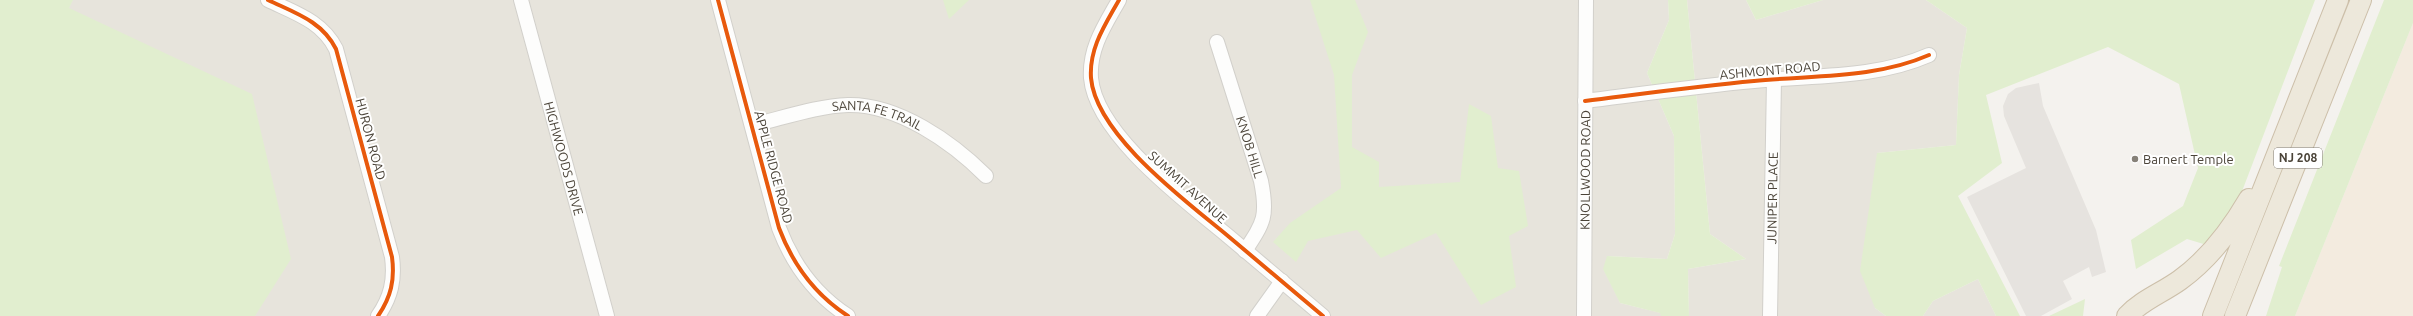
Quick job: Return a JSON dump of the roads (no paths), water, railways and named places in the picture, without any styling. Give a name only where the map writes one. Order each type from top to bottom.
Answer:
[{"type":"highway","points":[[2313,64],[2331,0]]},
{"type":"highway","name":"NJ 208","points":[[2213,316],[2338,0]]},
{"type":"highway","name":"NJ 208","points":[[2235,316],[2361,0]]},
{"type":"highway","points":[[2127,316],[2142,302],[2180,280],[2216,247],[2240,213],[2283,138]]},
{"type":"highway","points":[[2248,316],[2305,142]]},
{"type":"street","name":"HURON ROAD","points":[[268,0],[315,23],[331,38],[336,49],[392,257],[392,287],[388,301],[378,316]]},
{"type":"street","name":"HIGHWOODS DRIVE","points":[[520,0],[608,316]]},
{"type":"street","name":"APPLE RIDGE ROAD","points":[[718,0],[753,126],[779,228],[786,246],[807,281],[822,297],[848,316]]},
{"type":"street","name":"SUMMIT AVENUE","points":[[1119,0],[1098,38],[1093,51],[1091,79],[1098,106],[1105,118],[1160,179],[1323,316]]},
{"type":"street","name":"KNOLLWOOD ROAD","points":[[1584,316],[1586,0]]},
{"type":"street","name":"KNOB HILL","points":[[1216,42],[1261,181],[1265,200],[1262,226],[1245,250]]},
{"type":"street","name":"ASHMONT ROAD","points":[[1585,101],[1774,79],[1866,74],[1910,64],[1929,56]]},
{"type":"street","name":"JUNIPER PLACE","points":[[1770,316],[1774,79]]},
{"type":"street","name":"SANTA FE TRAIL","points":[[753,126],[831,107],[848,105],[880,109],[911,121],[967,157],[986,176]]},
{"type":"street","points":[[1257,316],[1282,281]]},
{"type":"place","name":"Barnert Temple","points":[[2135,159]]}]
